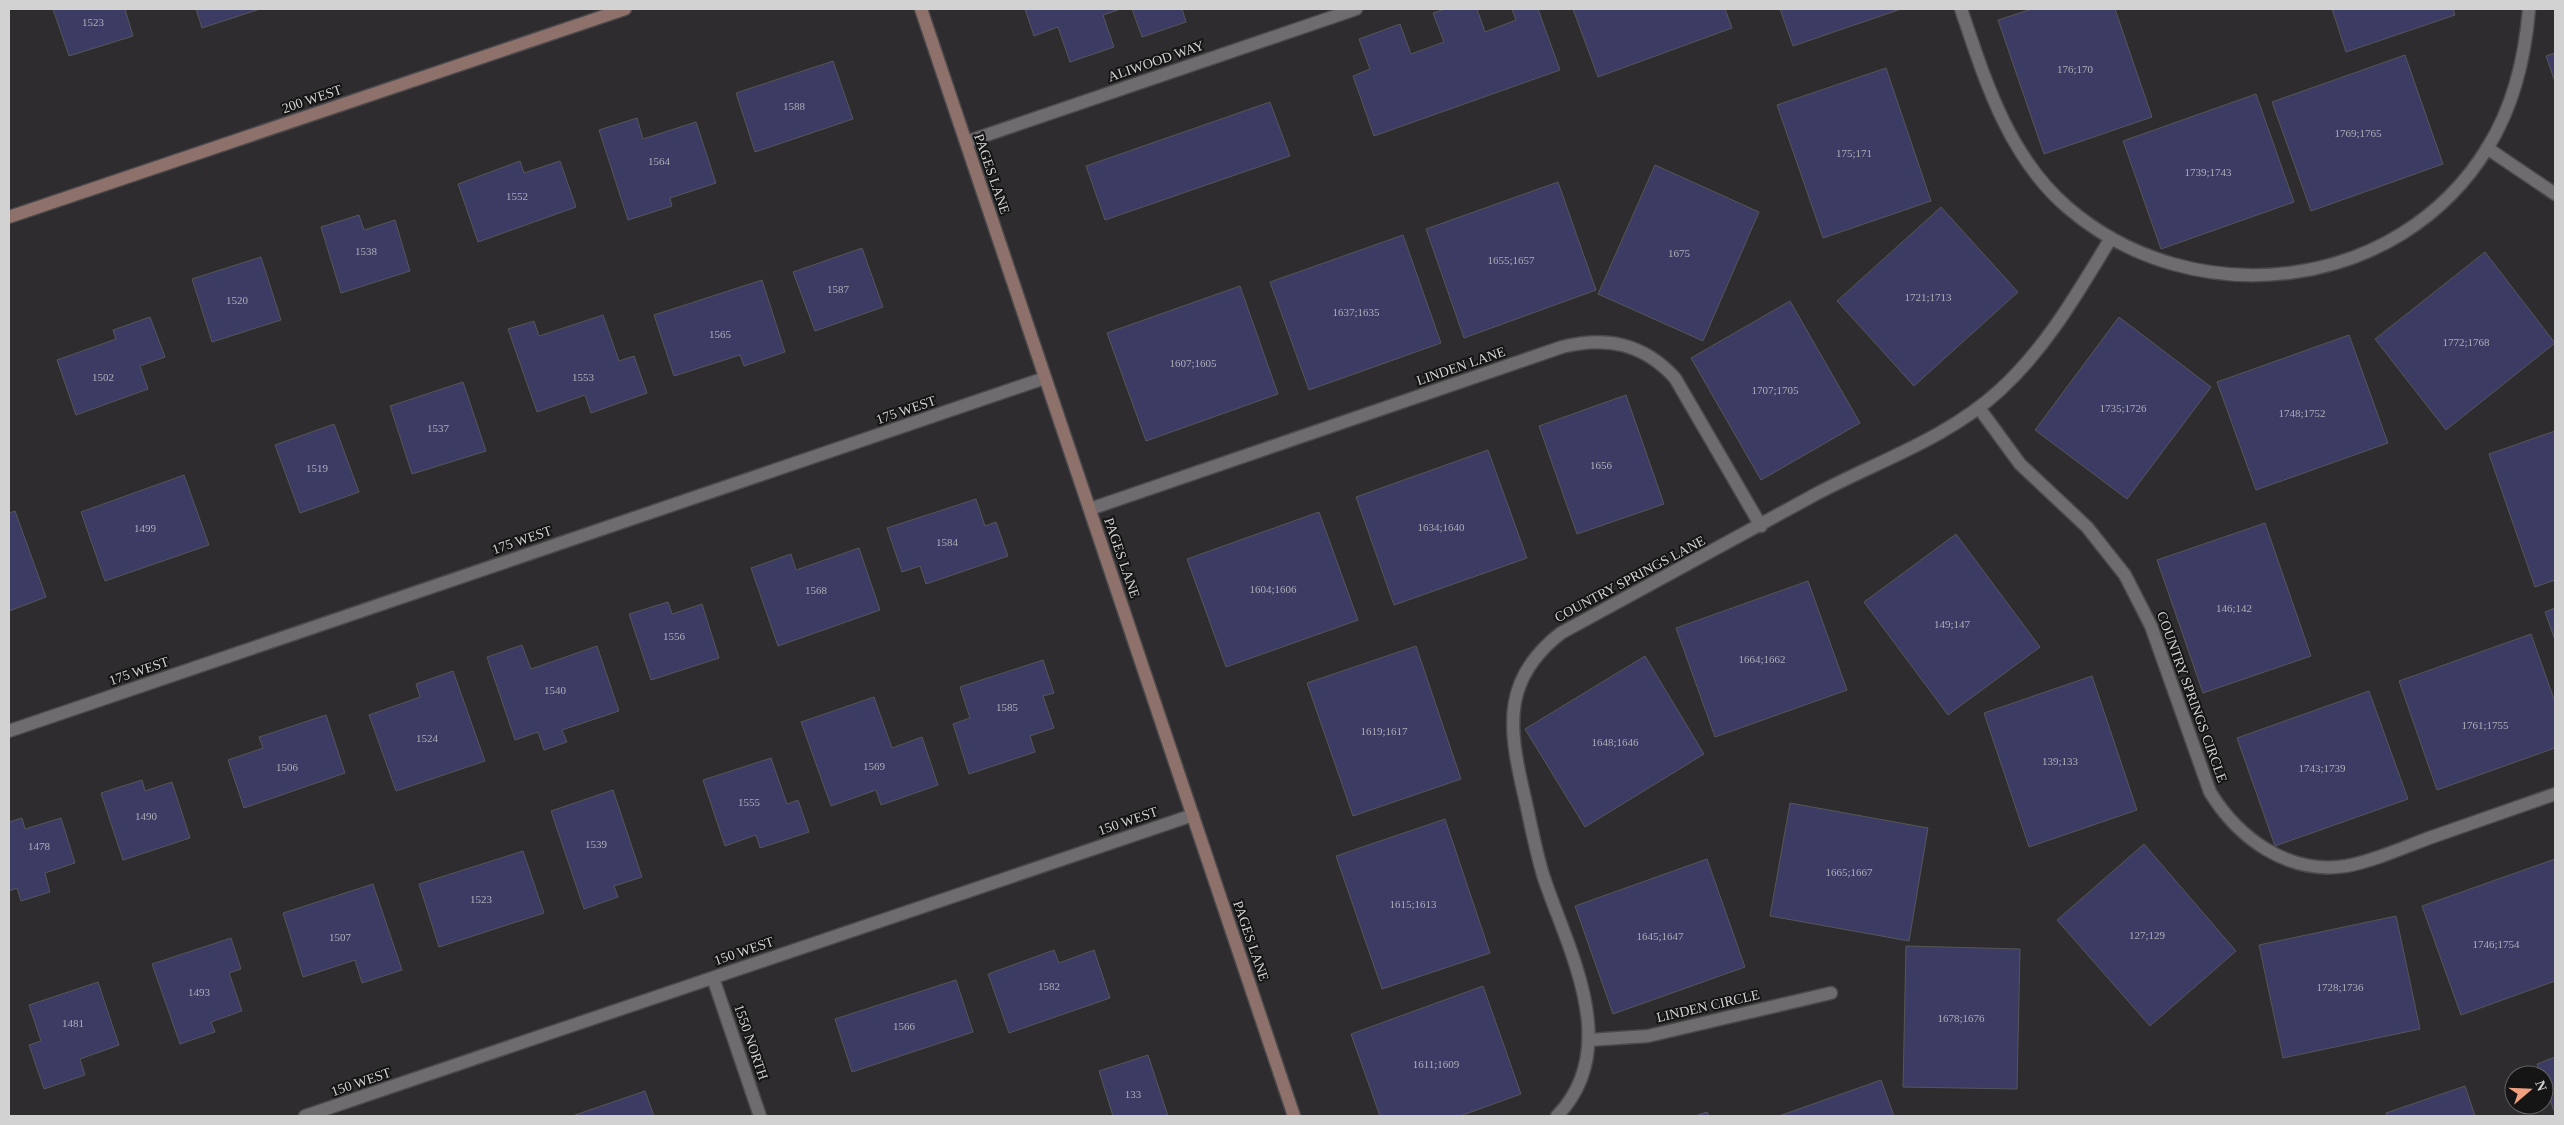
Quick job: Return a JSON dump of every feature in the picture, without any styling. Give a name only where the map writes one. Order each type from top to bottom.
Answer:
[{"type":"street","name":"200 WEST","points":[[9,217],[625,9]]},
{"type":"street","name":"PAGES LANE","points":[[921,9],[1294,1116]]},
{"type":"street","name":"ALIWOOD WAY","points":[[966,142],[1356,9]]},
{"type":"street","points":[[1961,9],[1988,89],[2000,115],[2028,164],[2066,206],[2111,238],[2142,253],[2175,265],[2209,272],[2244,276],[2280,275],[2316,270],[2352,259],[2386,243],[2419,221],[2446,198],[2469,173],[2487,148],[2504,116],[2517,82],[2526,44],[2529,9]]},
{"type":"street","points":[[2487,148],[2555,194]]},
{"type":"street","name":"COUNTRY SPRINGS LANE","points":[[1558,1116],[1578,1088],[1586,1065],[1590,1040],[1585,995],[1541,869],[1518,770],[1512,717],[1516,694],[1541,649],[1561,633],[1817,494],[1930,438],[1979,408],[2019,372],[2037,351],[2060,320],[2111,238]]},
{"type":"street","name":"LINDEN LANE","points":[[1090,509],[1562,347],[1582,342],[1604,341],[1624,345],[1661,362],[1675,378],[1761,526]]},
{"type":"street","name":"175 WEST","points":[[9,731],[1045,378]]},
{"type":"street","name":"COUNTRY SPRINGS CIRCLE","points":[[1979,408],[2020,464],[2087,527],[2125,574],[2151,626],[2210,792],[2230,821],[2251,840],[2268,851],[2306,864],[2345,866],[2555,794]]},
{"type":"street","name":"150 WEST","points":[[305,1116],[1193,814]]},
{"type":"street","name":"1550 NORTH","points":[[713,978],[760,1116]]},
{"type":"street","name":"LINDEN CIRCLE","points":[[1590,1040],[1648,1036],[1831,993]]},
{"type":"building","points":[[53,9],[125,9],[133,36],[69,56]]},
{"type":"building","points":[[196,9],[260,9],[202,28]]},
{"type":"building","points":[[1025,9],[1121,9],[1103,15],[1114,47],[1070,62],[1058,27],[1034,36]]},
{"type":"building","points":[[1132,9],[1182,9],[1186,22],[1142,37]]},
{"type":"building","points":[[1445,9],[1477,9],[1485,32],[1516,20],[1512,9],[1538,9],[1560,70],[1374,136],[1353,76],[1370,69],[1359,39],[1400,24],[1411,54],[1444,42],[1433,13]]},
{"type":"building","points":[[1573,9],[1725,9],[1732,28],[1598,77]]},
{"type":"building","points":[[1780,9],[1901,9],[1793,46]]},
{"type":"building","points":[[2032,9],[2115,9],[2152,117],[2044,154],[1998,20]]},
{"type":"building","points":[[2332,9],[2453,9],[2455,15],[2346,52]]},
{"type":"building","points":[[2555,53],[2555,82],[2546,56]]},
{"type":"building","points":[[2405,55],[2443,164],[2311,211],[2272,102]]},
{"type":"building","points":[[833,61],[853,119],[755,152],[736,93]]},
{"type":"building","points":[[1886,68],[1931,201],[1823,238],[1777,105]]},
{"type":"building","points":[[2256,94],[2294,202],[2161,249],[2123,141]]},
{"type":"building","points":[[1270,102],[1290,156],[1105,220],[1086,166]]},
{"type":"building","points":[[637,118],[643,139],[696,122],[716,183],[670,198],[672,206],[628,220],[599,130]]},
{"type":"building","points":[[520,161],[524,173],[560,161],[576,207],[478,242],[458,184]]},
{"type":"building","points":[[1655,165],[1759,212],[1703,341],[1598,294]]},
{"type":"building","points":[[1558,182],[1596,290],[1464,338],[1426,229]]},
{"type":"building","points":[[1941,207],[2018,292],[1914,386],[1837,301]]},
{"type":"building","points":[[359,215],[364,230],[395,220],[410,271],[341,293],[321,227]]},
{"type":"building","points":[[1403,235],[1441,343],[1309,390],[1270,282]]},
{"type":"building","points":[[862,248],[883,307],[815,331],[793,272]]},
{"type":"building","points":[[2485,252],[2555,343],[2446,430],[2375,339]]},
{"type":"building","points":[[261,257],[281,320],[212,342],[192,279]]},
{"type":"building","points":[[762,280],[785,352],[744,366],[740,355],[674,376],[654,315]]},
{"type":"building","points":[[1240,286],[1278,394],[1146,441],[1107,333]]},
{"type":"building","points":[[1790,301],[1860,423],[1761,480],[1691,358]]},
{"type":"building","points":[[603,315],[619,361],[634,356],[647,393],[591,413],[585,395],[537,412],[508,329],[534,321],[539,336]]},
{"type":"building","points":[[150,317],[165,357],[140,366],[148,389],[76,415],[57,360],[116,339],[113,330]]},
{"type":"building","points":[[2119,317],[2211,387],[2127,499],[2035,430]]},
{"type":"building","points":[[2349,335],[2388,443],[2256,490],[2217,382]]},
{"type":"building","points":[[463,382],[486,451],[412,474],[390,406]]},
{"type":"building","points":[[1626,395],[1664,504],[1577,534],[1539,426]]},
{"type":"building","points":[[334,424],[359,492],[300,513],[275,445]]},
{"type":"building","points":[[2555,431],[2555,580],[2535,587],[2489,454]]},
{"type":"building","points":[[1488,450],[1527,558],[1394,605],[1356,497]]},
{"type":"building","points":[[184,475],[209,545],[105,581],[81,512]]},
{"type":"building","points":[[976,499],[985,526],[996,522],[1008,556],[926,584],[920,566],[902,572],[887,528]]},
{"type":"building","points":[[15,511],[46,597],[9,611],[9,513]]},
{"type":"building","points":[[1319,512],[1358,620],[1226,667],[1187,559]]},
{"type":"building","points":[[2265,523],[2311,656],[2203,693],[2157,560]]},
{"type":"building","points":[[1956,534],[2040,647],[1948,715],[1864,602]]},
{"type":"building","points":[[859,548],[880,610],[778,646],[751,568],[791,554],[796,570]]},
{"type":"building","points":[[1808,581],[1847,690],[1715,737],[1676,628]]},
{"type":"building","points":[[668,602],[672,614],[702,604],[719,658],[651,680],[629,614]]},
{"type":"building","points":[[2555,608],[2555,640],[2545,612]]},
{"type":"building","points":[[2531,634],[2555,702],[2555,748],[2437,790],[2399,681]]},
{"type":"building","points":[[522,645],[531,669],[597,646],[619,711],[562,730],[567,742],[544,750],[538,732],[515,740],[487,657]]},
{"type":"building","points":[[1416,646],[1461,779],[1353,816],[1307,683]]},
{"type":"building","points":[[1645,656],[1704,754],[1585,827],[1525,729]]},
{"type":"building","points":[[1043,660],[1054,693],[1043,696],[1054,728],[1030,736],[1035,752],[969,774],[953,724],[970,718],[960,687]]},
{"type":"building","points":[[453,671],[485,761],[396,791],[369,715],[420,697],[416,684]]},
{"type":"building","points":[[2092,676],[2137,810],[2029,847],[1984,713]]},
{"type":"building","points":[[2369,691],[2408,799],[2275,846],[2237,738]]},
{"type":"building","points":[[874,697],[892,748],[922,737],[938,785],[881,805],[876,790],[831,806],[801,722]]},
{"type":"building","points":[[326,715],[345,773],[244,808],[228,760],[263,748],[259,737]]},
{"type":"building","points":[[771,758],[787,804],[798,800],[809,832],[760,848],[756,835],[725,846],[703,780]]},
{"type":"building","points":[[142,780],[145,791],[172,782],[190,838],[123,860],[101,793]]},
{"type":"building","points":[[613,790],[642,877],[614,886],[618,897],[584,909],[551,811]]},
{"type":"building","points":[[1790,803],[1928,828],[1909,941],[1770,916]]},
{"type":"building","points":[[22,818],[25,829],[61,818],[75,863],[45,873],[50,892],[21,901],[17,888],[9,891],[9,822]]},
{"type":"building","points":[[1445,819],[1490,953],[1382,989],[1336,856]]},
{"type":"building","points":[[2144,844],[2236,951],[2150,1026],[2057,920]]},
{"type":"building","points":[[523,851],[544,913],[439,947],[419,884]]},
{"type":"building","points":[[1707,859],[1745,967],[1613,1014],[1575,906]]},
{"type":"building","points":[[2555,859],[2555,981],[2461,1015],[2422,906]]},
{"type":"building","points":[[373,884],[402,970],[362,983],[355,960],[303,977],[283,913]]},
{"type":"building","points":[[2396,916],[2420,1029],[2283,1058],[2259,945]]},
{"type":"building","points":[[231,938],[241,969],[229,973],[242,1011],[211,1022],[215,1032],[180,1044],[152,964]]},
{"type":"building","points":[[1906,946],[2020,949],[2017,1089],[1903,1087]]},
{"type":"building","points":[[1054,950],[1059,963],[1094,950],[1110,998],[1009,1033],[988,974]]},
{"type":"building","points":[[956,980],[973,1032],[852,1072],[835,1019]]},
{"type":"building","points":[[98,982],[119,1045],[80,1059],[85,1075],[44,1089],[29,1045],[41,1041],[29,1005]]},
{"type":"building","points":[[1483,986],[1521,1094],[1460,1116],[1380,1116],[1351,1034]]},
{"type":"building","points":[[1148,1055],[1168,1116],[1113,1116],[1099,1071]]},
{"type":"building","points":[[2555,1057],[2555,1113],[2554,1065],[2537,1064]]},
{"type":"building","points":[[1881,1080],[1894,1116],[1779,1116]]},
{"type":"building","points":[[2465,1086],[2475,1116],[2387,1116],[2386,1113]]},
{"type":"building","points":[[645,1091],[654,1116],[575,1116],[575,1115]]},
{"type":"building","points":[[1707,1112],[1709,1116],[1695,1116]]}]
